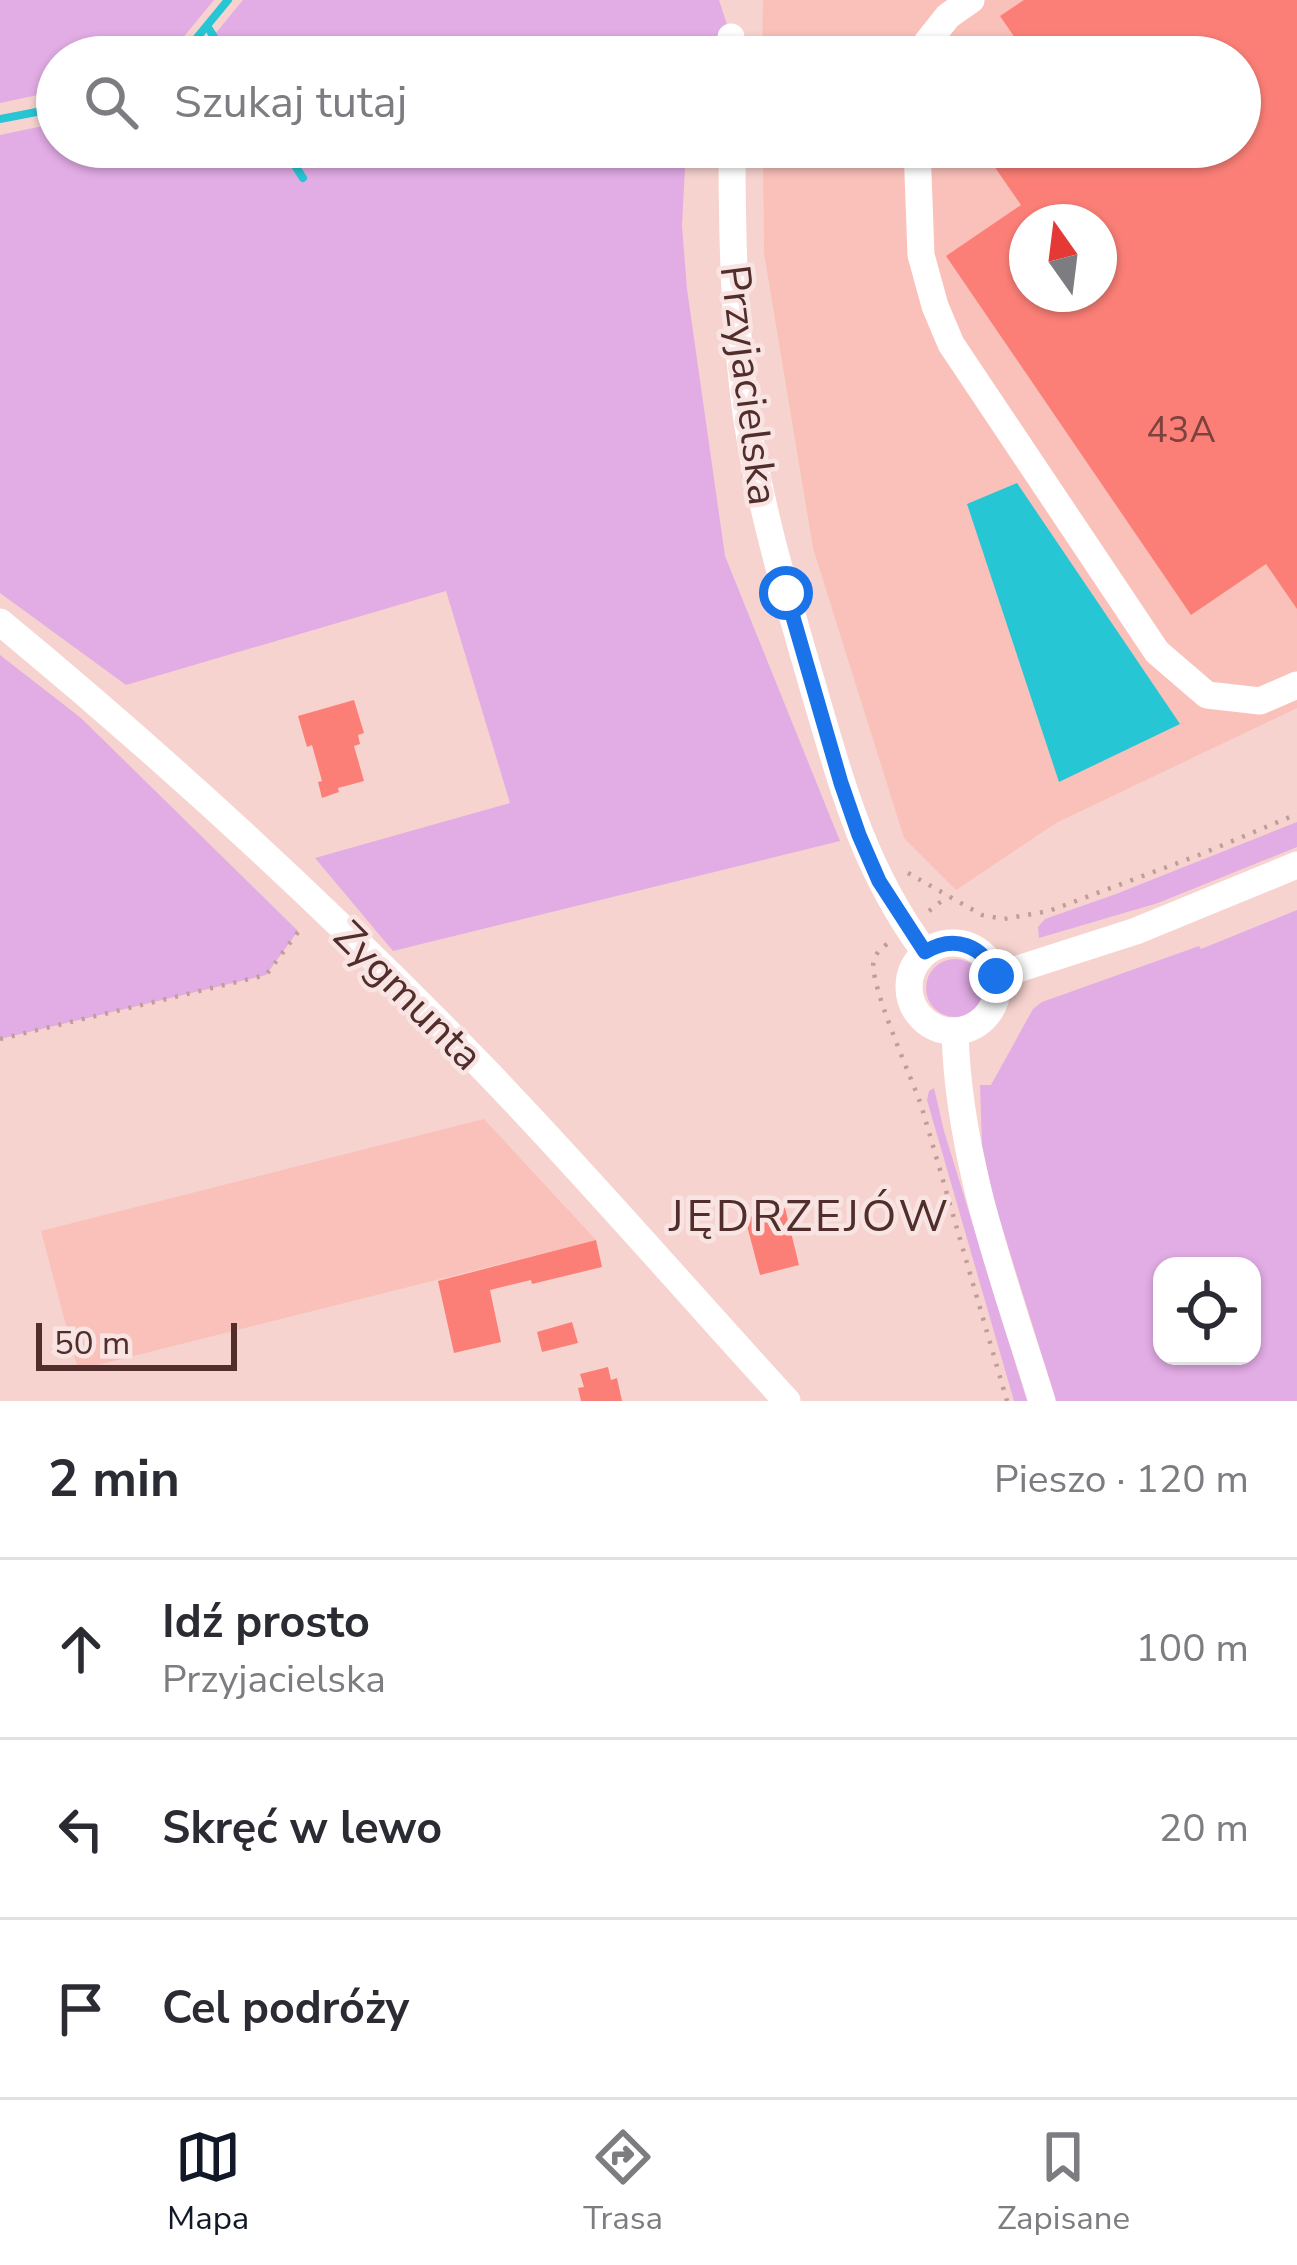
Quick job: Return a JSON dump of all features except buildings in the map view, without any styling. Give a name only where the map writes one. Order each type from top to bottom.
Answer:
[{"type":"street","points":[[932,36],[948,16],[971,0]]},
{"type":"street","name":"Przyjacielska","points":[[732,168],[740,358],[747,423],[770,531],[859,835],[879,881],[925,952]]},
{"type":"street","points":[[918,168],[921,255],[951,344],[1157,652],[1208,695],[1260,700],[1297,685]]},
{"type":"street","name":"Zygmunta","points":[[0,622],[319,904],[490,1076],[787,1401]]},
{"type":"street","points":[[996,976],[1136,931],[1297,865]]},
{"type":"street","points":[[936,945],[973,947],[996,976],[998,989],[989,1013],[968,1029],[931,1026],[909,997],[911,972],[936,945]]},
{"type":"street","points":[[955,1031],[956,1076],[980,1201],[1042,1401]]},
{"type":"path","points":[[899,864],[982,914],[1014,919],[1199,856],[1297,814]]},
{"type":"path","points":[[0,1039],[266,975],[319,904]]},
{"type":"path","points":[[890,941],[875,956],[873,973],[922,1108],[1007,1401]]},
{"type":"shaded area","points":[[0,0],[214,0],[184,36],[36,36],[36,95],[0,103]]},
{"type":"shaded area","points":[[243,0],[719,0],[731,36],[213,36]]},
{"type":"shaded area","points":[[763,0],[1297,0],[1297,708],[1056,823],[956,890],[904,838],[813,548],[764,253],[763,168],[1261,168],[1261,36],[762,36]]},
{"type":"shaded area","points":[[36,127],[36,168],[685,168],[682,226],[687,289],[725,556],[840,841],[393,951],[315,858],[510,803],[446,591],[126,685],[0,593],[0,135]]},
{"type":"shaded area","points":[[0,655],[81,718],[298,931],[266,975],[0,1039]]},
{"type":"shaded area","points":[[1297,822],[1297,847],[1158,903],[1039,938],[1038,927],[1045,919]]},
{"type":"shaded area","points":[[1297,910],[1297,1401],[1056,1401],[994,1201],[982,1145],[980,1085],[991,1085],[1033,1009],[1042,1002]]},
{"type":"shaded area","points":[[955,959],[975,968],[984,988],[975,1008],[955,1017],[935,1008],[926,988],[935,968]]},
{"type":"shaded area","points":[[934,1088],[1027,1401],[1014,1401],[927,1100]]},
{"type":"shaded area","points":[[484,1119],[596,1240],[78,1370],[41,1231]]},
{"type":"water","points":[[1017,483],[1180,724],[1059,782],[967,504]]},
{"type":"waterway","points":[[198,36],[228,0]]},
{"type":"waterway","points":[[207,26],[213,36]]},
{"type":"waterway","points":[[0,119],[36,112]]},
{"type":"waterway","points":[[297,168],[303,178]]},
{"type":"district","name":"JĘDRZEJÓW","points":[[810,1215]]},
{"type":"route","points":[[786,593],[841,783],[879,881],[925,952],[948,943],[973,947],[996,976]]}]
